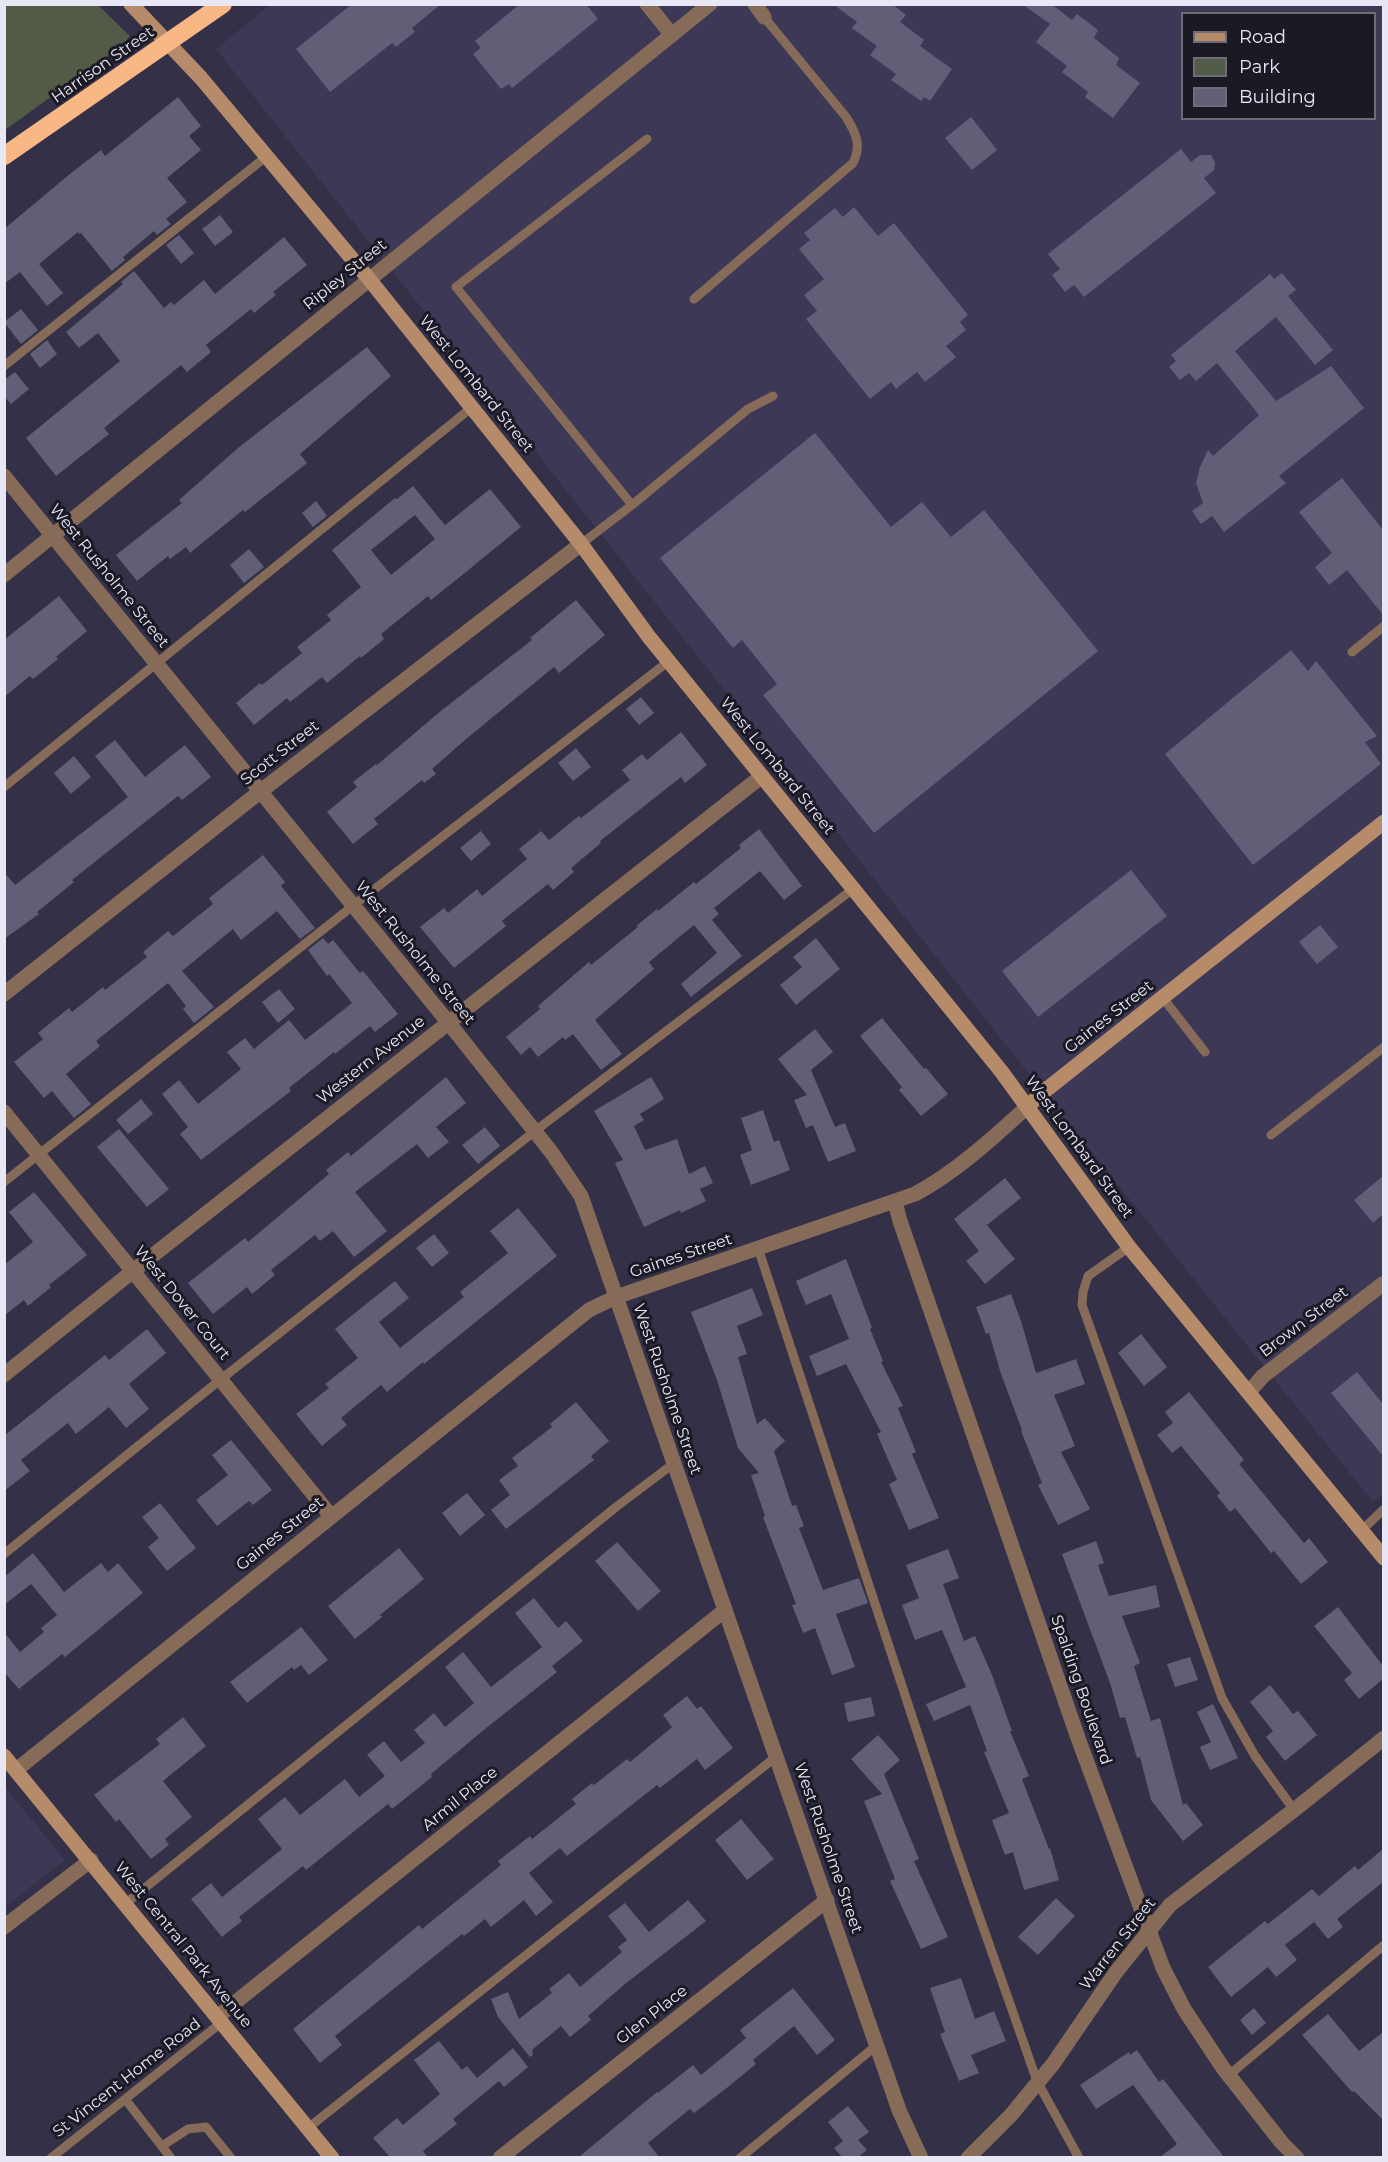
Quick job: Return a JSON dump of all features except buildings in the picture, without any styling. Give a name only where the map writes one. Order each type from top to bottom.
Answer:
[{"type":"highway","name":"Harrison Street","points":[[4,156],[223,4]]},
{"type":"street","name":"West Lombard Street","points":[[131,4],[201,78],[369,279],[581,544],[669,661],[1028,1107],[1129,1247],[1383,1558]]},
{"type":"street","points":[[647,4],[672,35]]},
{"type":"street","name":"Ripley Street","points":[[4,575],[710,4]]},
{"type":"street","points":[[754,4],[764,17]]},
{"type":"street","name":"West Rusholme Street","points":[[4,476],[448,1022],[552,1153],[581,1196],[899,2110],[921,2157]]},
{"type":"street","name":"Scott Street","points":[[4,994],[261,791],[581,544]]},
{"type":"street","name":"Western Avenue","points":[[4,1375],[762,776]]},
{"type":"street","name":"Gaines Street","points":[[16,1770],[589,1310],[616,1297],[895,1202],[930,1185],[1003,1130],[1042,1093],[1383,822]]},
{"type":"street","name":"West Dover Court","points":[[4,1112],[331,1516]]},
{"type":"street","name":"Spalding Boulevard","points":[[895,1202],[1078,1738],[1163,1968],[1184,2010],[1229,2074],[1282,2143],[1297,2157]]},
{"type":"street","name":"Brown Street","points":[[1249,1392],[1263,1376],[1383,1284]]},
{"type":"street","name":"Armil Place","points":[[220,2020],[725,1610]]},
{"type":"street","name":"Warren Street","points":[[968,2157],[1011,2115],[1053,2064],[1116,1972],[1170,1905],[1383,1738]]},
{"type":"street","name":"West Central Park Avenue","points":[[4,1756],[332,2157]]},
{"type":"street","points":[[4,1927],[91,1860]]},
{"type":"street","name":"Glen Place","points":[[500,2157],[826,1900]]},
{"type":"lane","points":[[694,299],[854,163],[858,152],[857,134],[846,117],[764,17]]},
{"type":"lane","points":[[632,505],[456,287],[647,139]]},
{"type":"lane","points":[[4,366],[267,156]]},
{"type":"lane","points":[[581,544],[748,409],[773,396]]},
{"type":"lane","points":[[4,786],[471,408]]},
{"type":"lane","points":[[1352,652],[1383,626]]},
{"type":"lane","points":[[4,1182],[354,905],[669,661]]},
{"type":"lane","points":[[4,1554],[535,1131],[853,889]]},
{"type":"lane","points":[[1163,998],[1205,1052]]},
{"type":"lane","points":[[1270,1135],[1383,1047]]},
{"type":"lane","points":[[1129,1247],[1088,1276],[1082,1305],[1222,1698],[1255,1756],[1294,1810]]},
{"type":"lane","points":[[758,1248],[954,1847],[1037,2081],[1079,2157]]},
{"type":"lane","points":[[125,1904],[616,1507],[674,1464]]},
{"type":"lane","points":[[1361,1531],[1383,1509]]},
{"type":"lane","points":[[308,2128],[777,1756]]},
{"type":"lane","points":[[1229,2074],[1383,1945]]},
{"type":"lane","name":"St Vincent Home Road","points":[[51,2157],[220,2020]]},
{"type":"lane","points":[[740,2157],[877,2045]]},
{"type":"lane","points":[[125,2099],[171,2157]]},
{"type":"lane","points":[[162,2146],[188,2129],[206,2127],[231,2157]]},
{"type":"shaded area","points":[[271,4],[1383,5],[1383,1494],[1373,1502],[1029,1074],[216,49]]},
{"type":"shaded area","points":[[5,1787],[65,1860],[4,1907]]},
{"type":"green space","points":[[5,4],[98,5],[130,36],[123,45],[5,130]]}]
